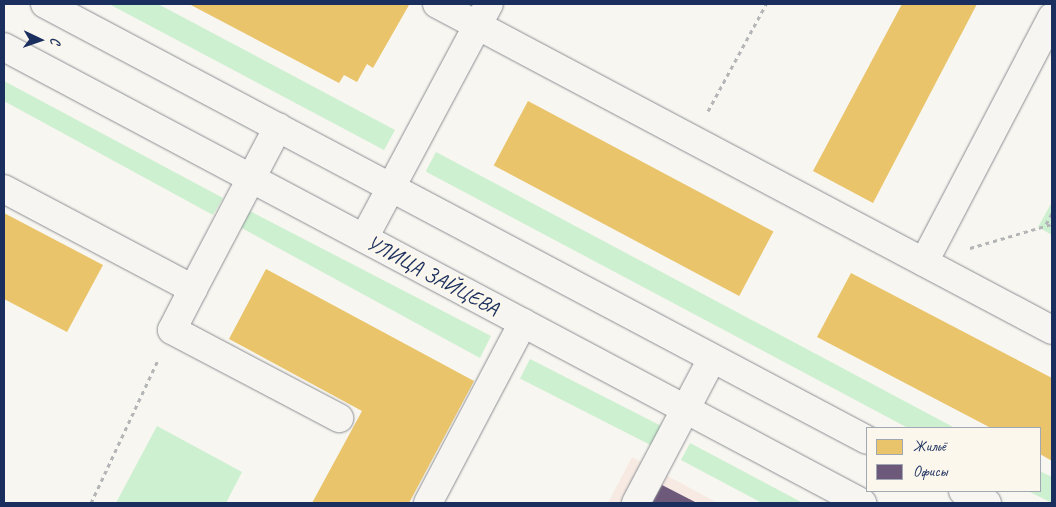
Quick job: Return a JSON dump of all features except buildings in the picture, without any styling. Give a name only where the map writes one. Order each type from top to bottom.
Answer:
[{"type":"street","points":[[45,4],[866,439]]},
{"type":"street","points":[[437,4],[483,15],[693,139],[1052,330]]},
{"type":"street","points":[[364,238],[483,15]]},
{"type":"street","points":[[924,262],[1052,17]]},
{"type":"street","name":"УЛИЦА ЗАЙЦЕВА","points":[[4,47],[252,177],[684,410],[862,503]]},
{"type":"street","points":[[278,127],[172,330],[339,418]]},
{"type":"street","points":[[4,189],[193,289]]},
{"type":"street","points":[[428,503],[523,323]]},
{"type":"street","points":[[636,503],[712,359]]},
{"type":"street","points":[[965,492],[987,503]]},
{"type":"path","points":[[693,139],[766,4]]},
{"type":"path","points":[[1046,224],[1052,213]]},
{"type":"path","points":[[924,262],[1046,224],[1052,224]]},
{"type":"path","points":[[91,503],[172,330]]},
{"type":"shaded area","points":[[632,457],[718,503],[608,503]]},
{"type":"green space","points":[[109,4],[158,4],[395,130],[384,150]]},
{"type":"green space","points":[[4,81],[223,198],[213,215],[4,101]]},
{"type":"green space","points":[[436,152],[953,427],[906,427],[426,171]]},
{"type":"green space","points":[[1052,202],[1052,235],[1038,227]]},
{"type":"green space","points":[[246,209],[491,336],[480,358],[238,226]]},
{"type":"green space","points":[[530,359],[662,426],[652,446],[520,379]]},
{"type":"green space","points":[[157,426],[242,472],[226,503],[116,503]]},
{"type":"green space","points":[[690,443],[803,503],[762,503],[681,460]]},
{"type":"green space","points":[[1041,472],[1052,477],[1052,503],[1030,492],[1041,492]]}]
